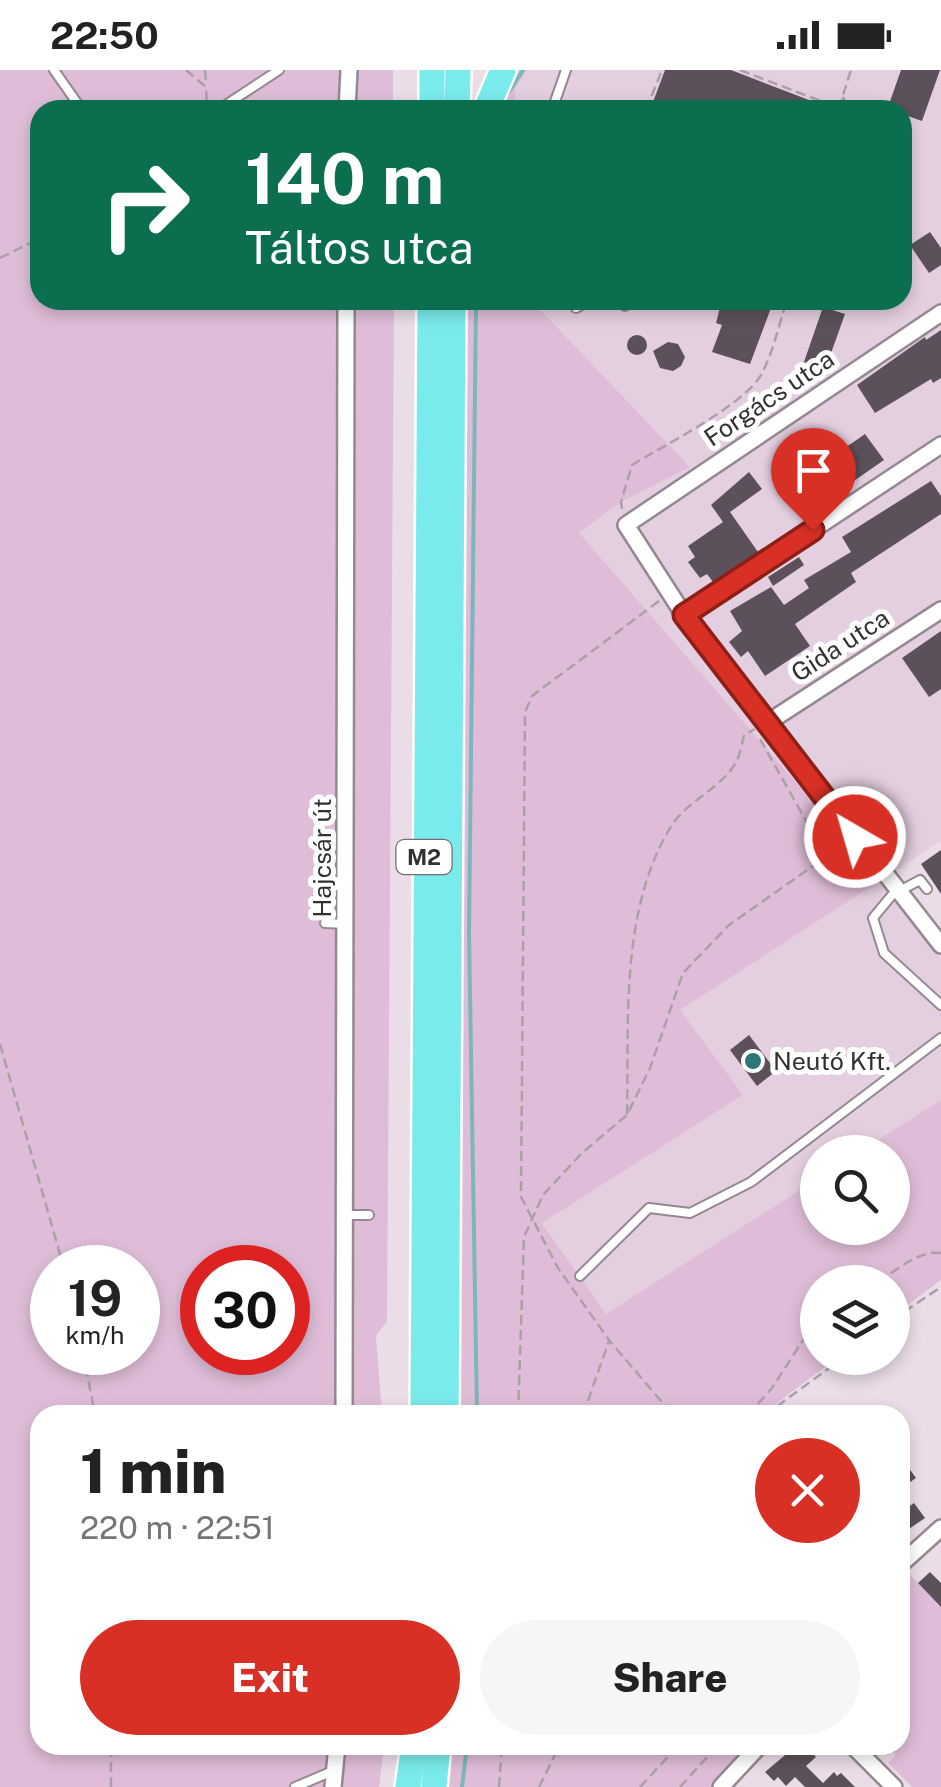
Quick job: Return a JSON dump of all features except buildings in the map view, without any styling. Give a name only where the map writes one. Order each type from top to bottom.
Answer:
[{"type":"highway","points":[[432,70],[432,100]]},
{"type":"highway","points":[[457,100],[458,70]]},
{"type":"highway","points":[[490,100],[503,70]]},
{"type":"highway","name":"M2","points":[[423,1405],[430,310]]},
{"type":"highway","name":"M2","points":[[446,1405],[454,310]]},
{"type":"highway","points":[[408,1787],[413,1755]]},
{"type":"highway","points":[[434,1787],[437,1755]]},
{"type":"street","points":[[348,100],[349,70]]},
{"type":"street","name":"Hajcsár út","points":[[344,1405],[346,310]]},
{"type":"street","name":"Forgács utca","points":[[626,525],[941,313]]},
{"type":"street","points":[[684,615],[941,445]]},
{"type":"street","points":[[626,525],[684,615],[941,945]]},
{"type":"street","name":"Gida utca","points":[[767,723],[941,610]]},
{"type":"street","points":[[910,1555],[941,1528]]},
{"type":"street","points":[[721,1787],[751,1755]]},
{"type":"street","points":[[862,1755],[894,1787]]},
{"type":"lane","points":[[54,70],[75,100]]},
{"type":"lane","points":[[233,100],[279,70]]},
{"type":"lane","points":[[556,100],[566,70]]},
{"type":"lane","points":[[927,890],[920,880],[898,892],[873,918],[884,952],[941,1004]]},
{"type":"lane","points":[[324,923],[346,924]]},
{"type":"lane","points":[[580,1276],[649,1208],[690,1213],[751,1182],[941,1038]]},
{"type":"lane","points":[[347,1215],[369,1215]]},
{"type":"lane","points":[[296,1787],[334,1778]]},
{"type":"path","points":[[186,70],[206,87]]},
{"type":"path","points":[[205,70],[207,100]]},
{"type":"path","points":[[650,100],[662,70]]},
{"type":"path","points":[[740,70],[817,100]]},
{"type":"path","points":[[841,100],[851,70]]},
{"type":"path","points":[[842,96],[844,100]]},
{"type":"path","points":[[0,258],[30,243]]},
{"type":"path","points":[[626,525],[621,502],[632,465],[704,422],[750,388],[760,375],[783,310]]},
{"type":"path","points":[[665,1405],[610,1340],[558,1268],[521,1197],[522,958],[525,712],[532,696],[670,593]]},
{"type":"path","points":[[627,1115],[631,955],[656,856],[682,811],[725,777],[736,762],[744,735],[758,727],[760,738],[814,835],[815,865]]},
{"type":"path","points":[[518,1405],[524,1238],[543,1194],[582,1153],[627,1115],[650,1068],[683,974],[728,925],[830,854],[831,806]]},
{"type":"path","points":[[0,1044],[57,1245]]},
{"type":"path","points":[[902,1265],[934,1252],[941,1253]]},
{"type":"path","points":[[910,1308],[941,1287]]},
{"type":"path","points":[[587,1405],[610,1340]]},
{"type":"path","points":[[757,1405],[800,1345]]},
{"type":"path","points":[[87,1375],[93,1405]]},
{"type":"path","points":[[779,1405],[819,1375]]},
{"type":"path","points":[[111,1755],[111,1787]]},
{"type":"path","points":[[498,1787],[501,1755]]},
{"type":"path","points":[[539,1787],[555,1755]]},
{"type":"path","points":[[640,1787],[670,1755]]},
{"type":"path","points":[[680,1787],[709,1755]]},
{"type":"shaded area","points":[[0,70],[393,70],[393,100],[30,100],[30,310],[394,310],[387,1321],[376,1336],[381,1405],[30,1405],[30,1755],[383,1755],[379,1787],[0,1787]]},
{"type":"shaded area","points":[[513,70],[527,70],[515,89],[516,100],[497,100]]},
{"type":"shaded area","points":[[527,70],[941,70],[941,841],[881,880],[941,959],[941,1100],[886,1135],[800,1135],[800,1190],[606,1315],[542,1222],[743,1095],[679,1010],[880,880],[578,533],[621,502],[689,466],[541,310],[912,310],[912,100],[516,100],[515,89]]},
{"type":"shaded area","points":[[467,310],[541,310],[690,467],[621,502],[579,533],[881,880],[680,1010],[743,1095],[542,1223],[606,1314],[800,1190],[800,1245],[910,1245],[910,1135],[886,1135],[941,1100],[941,1280],[910,1303],[910,1265],[800,1265],[800,1375],[814,1375],[774,1405],[456,1405]]},
{"type":"shaded area","points":[[910,1575],[941,1607],[941,1787],[912,1787],[888,1763],[896,1755],[910,1755]]},
{"type":"shaded area","points":[[443,1755],[740,1755],[711,1787],[440,1787]]},
{"type":"waterway","points":[[504,100],[523,70]]},
{"type":"waterway","points":[[476,310],[469,933],[477,1405]]},
{"type":"waterway","points":[[462,1787],[466,1755]]},
{"type":"place","name":"Neutó Kft.","points":[[753,1061]]},
{"type":"route","points":[[813,530],[684,615],[855,837]]}]
